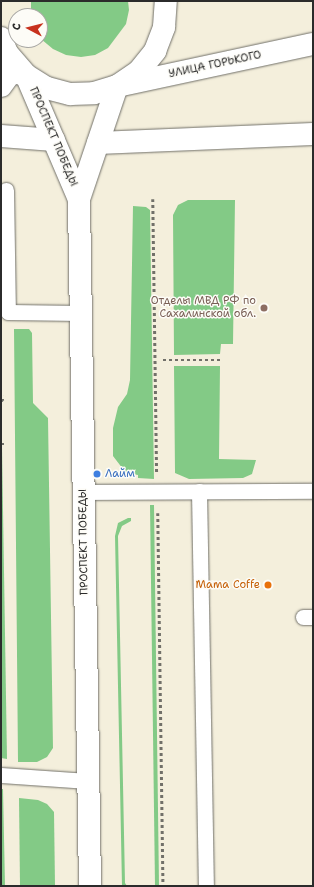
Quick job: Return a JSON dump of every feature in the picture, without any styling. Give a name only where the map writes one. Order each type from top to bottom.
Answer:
[{"type":"main road","points":[[1,38],[7,53],[10,76],[70,94],[94,93],[117,86],[139,71],[155,51],[164,27],[166,1]]},
{"type":"main road","name":"УЛИЦА ГОРЬКОГО","points":[[117,86],[313,44]]},
{"type":"main road","name":"ПРОСПЕКТ ПОБЕДЫ","points":[[10,76],[54,140],[79,199]]},
{"type":"main road","name":"ПРОСПЕКТ ПОБЕДЫ","points":[[90,886],[79,199],[117,86]]},
{"type":"main road","points":[[98,143],[313,134]]},
{"type":"main road","points":[[1,136],[54,140]]},
{"type":"lane","points":[[6,190],[8,312],[81,313]]},
{"type":"lane","points":[[199,491],[206,886]]},
{"type":"lane","points":[[84,492],[313,491]]},
{"type":"lane","points":[[1,775],[88,781]]},
{"type":"path","points":[[154,199],[163,886]]},
{"type":"path","points":[[163,360],[220,360]]},
{"type":"path","points":[[1,401],[5,396]]},
{"type":"path","points":[[1,444],[6,444]]},
{"type":"green space","points":[[31,1],[128,1],[129,10],[126,24],[108,48],[95,55],[81,57],[66,55],[48,45],[48,8],[31,8]]},
{"type":"green space","points":[[188,200],[235,200],[233,344],[221,344],[220,354],[174,355],[173,215],[178,205]]},
{"type":"green space","points":[[133,206],[146,207],[150,210],[154,479],[138,478],[138,475],[126,473],[113,456],[113,428],[118,407],[127,394],[130,380]]},
{"type":"green space","points":[[14,329],[29,329],[32,333],[33,403],[48,418],[53,748],[47,757],[37,762],[18,762]]},
{"type":"green space","points":[[174,366],[220,366],[219,459],[256,460],[252,474],[243,478],[189,479],[175,473]]},
{"type":"green space","points":[[2,447],[7,759],[1,758]]},
{"type":"green space","points":[[150,505],[154,505],[159,886],[155,886]]},
{"type":"green space","points":[[131,518],[131,521],[122,526],[118,536],[125,883],[127,886],[122,886],[115,536],[118,523]]},
{"type":"green space","points":[[1,789],[3,789],[5,886],[1,886]]},
{"type":"green space","points":[[19,798],[38,800],[47,804],[54,812],[55,886],[20,886]]},
{"type":"place","name":"Отделы МВД РФ по Сахалинской обл.","points":[[264,308]]},
{"type":"place","name":"Лайм","points":[[97,474]]},
{"type":"place","name":"Mama Coffe","points":[[268,585]]}]
